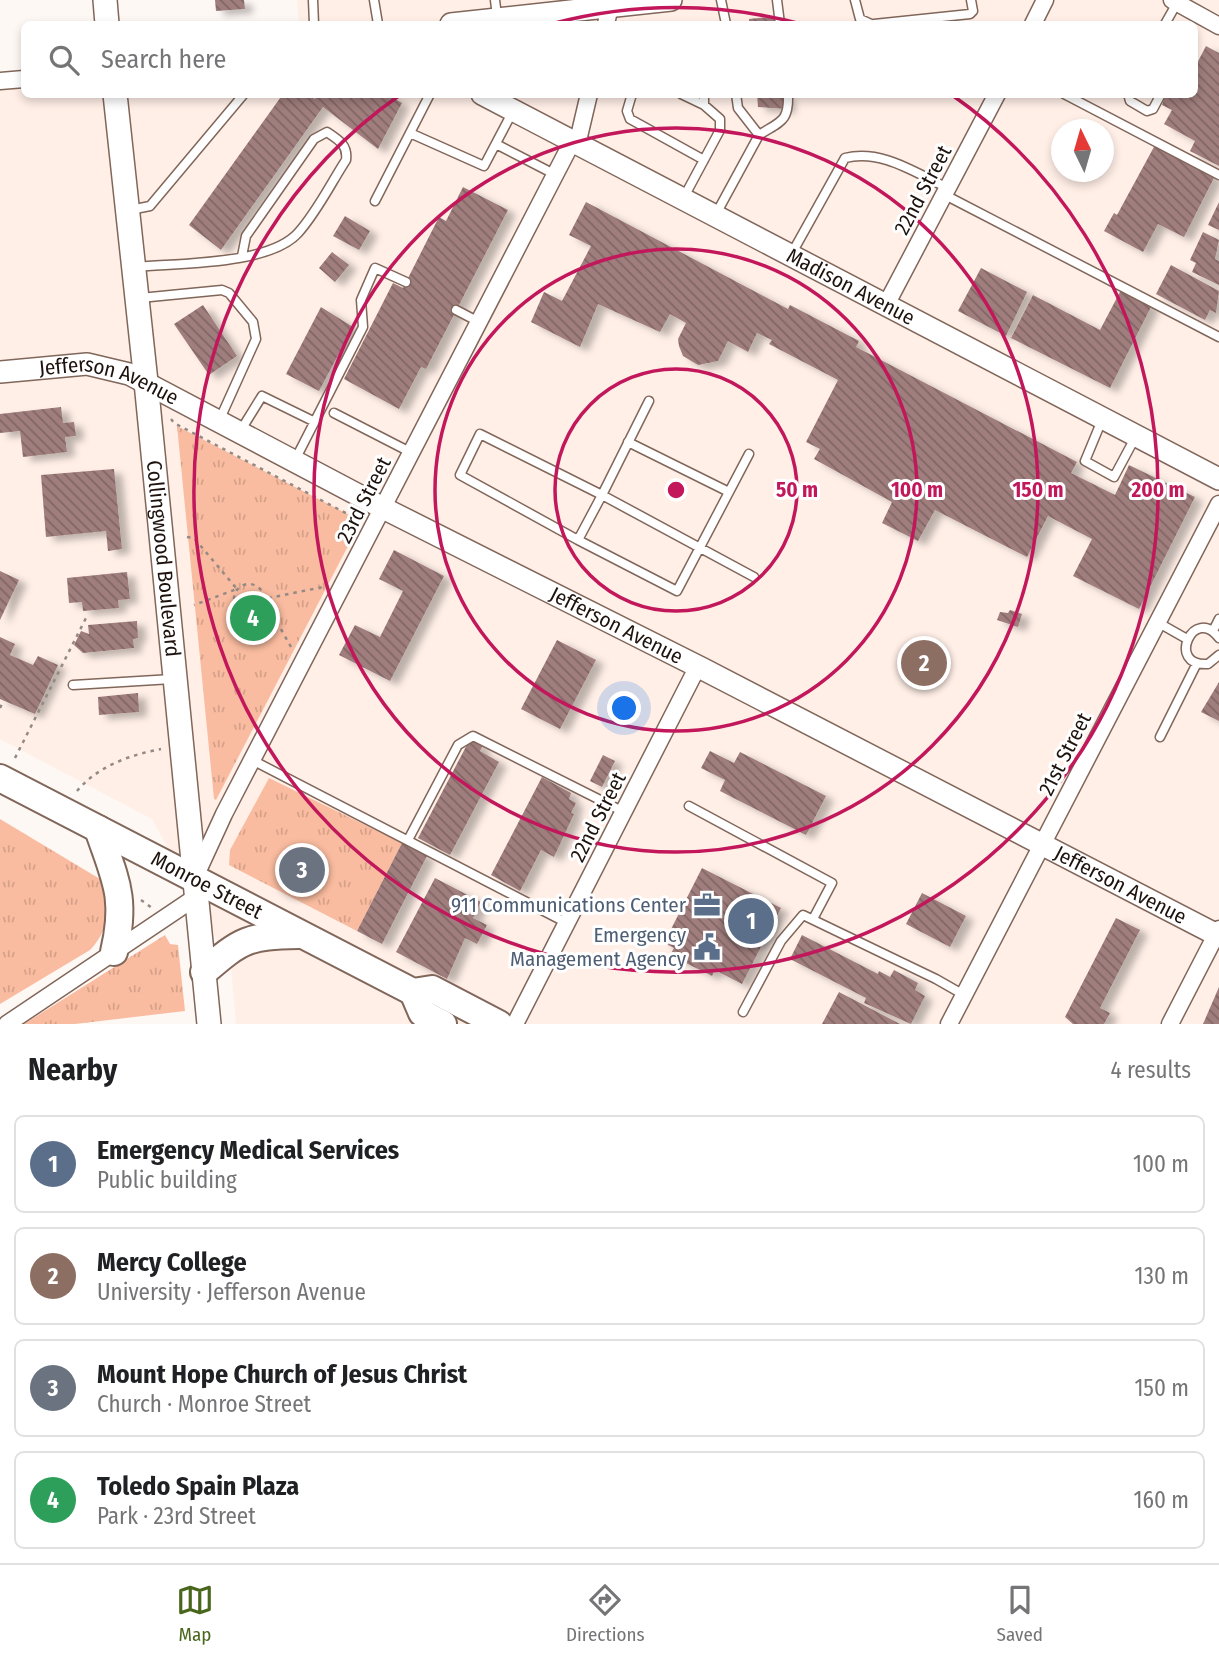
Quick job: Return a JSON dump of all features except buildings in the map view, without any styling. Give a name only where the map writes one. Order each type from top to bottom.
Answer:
[{"type":"main road","points":[[105,0],[107,21]]},
{"type":"main road","name":"Collingwood Boulevard","points":[[115,98],[209,1024]]},
{"type":"main road","name":"Monroe Street","points":[[8,768],[97,829],[195,888],[301,934],[413,992],[432,989],[499,1024]]},
{"type":"main road","points":[[97,829],[121,897],[121,915],[114,952]]},
{"type":"main road","points":[[204,972],[239,942],[254,937],[301,934]]},
{"type":"main road","name":"Monroe Street","points":[[413,992],[422,1013],[443,1024]]},
{"type":"street","points":[[461,21],[496,10],[606,10],[671,0]]},
{"type":"street","points":[[1034,21],[1045,0]]},
{"type":"street","points":[[1174,1],[1219,26]]},
{"type":"street","points":[[0,81],[21,79]]},
{"type":"street","name":"Madison Avenue","points":[[489,98],[1136,436],[1217,474]]},
{"type":"street","name":"23rd Street","points":[[195,888],[253,760],[479,322],[575,144],[588,98]]},
{"type":"street","name":"22nd Street","points":[[886,305],[995,98]]},
{"type":"street","name":"Jefferson Avenue","points":[[0,372],[87,364],[111,367],[146,382],[383,509],[698,666],[1042,845],[1218,933]]},
{"type":"street","name":"21st Street","points":[[949,1024],[1219,504]]},
{"type":"street","name":"22nd Street","points":[[515,1024],[698,666]]},
{"type":"street","points":[[7,1024],[114,952],[195,888]]},
{"type":"street","points":[[1170,1024],[1218,933]]},
{"type":"lane","points":[[313,0],[314,21]]},
{"type":"lane","points":[[374,0],[378,21]]},
{"type":"lane","points":[[720,0],[725,21]]},
{"type":"lane","points":[[777,0],[780,21]]},
{"type":"lane","points":[[855,0],[860,19],[865,21]]},
{"type":"lane","points":[[901,21],[970,14],[973,11],[971,0]]},
{"type":"lane","points":[[1166,21],[1174,1]]},
{"type":"lane","points":[[127,210],[150,206],[241,98]]},
{"type":"lane","points":[[374,201],[428,98]]},
{"type":"lane","points":[[631,98],[627,111],[630,119],[704,160]]},
{"type":"lane","points":[[683,200],[720,130],[720,119],[704,105],[689,98]]},
{"type":"lane","points":[[704,98],[704,105]]},
{"type":"lane","points":[[737,98],[738,108],[759,135]]},
{"type":"lane","points":[[715,216],[759,135],[786,119],[789,112],[788,98]]},
{"type":"lane","points":[[1072,98],[1219,174]]},
{"type":"lane","points":[[1129,98],[1147,111],[1153,108],[1159,98]]},
{"type":"lane","points":[[410,133],[484,166],[513,111]]},
{"type":"lane","points":[[134,267],[242,256],[275,249],[298,233],[346,160],[347,151],[340,141],[327,132],[314,139],[246,236],[242,256]]},
{"type":"lane","points":[[496,144],[556,175]]},
{"type":"lane","points":[[790,256],[845,158],[860,154],[878,156],[1219,337]]},
{"type":"lane","points":[[295,461],[363,327],[361,300],[375,268],[406,282]]},
{"type":"lane","points":[[137,299],[222,290],[229,293],[253,322],[256,340],[219,421]]},
{"type":"lane","points":[[456,310],[479,322]]},
{"type":"lane","points":[[240,432],[262,396],[313,421]]},
{"type":"lane","points":[[578,540],[649,401]]},
{"type":"lane","points":[[334,413],[412,453]]},
{"type":"lane","points":[[1103,418],[1085,461],[1114,477],[1136,436]]},
{"type":"lane","points":[[749,454],[700,547],[677,591],[460,475],[480,434],[601,495],[700,547],[754,577]]},
{"type":"lane","points":[[628,442],[729,492]]},
{"type":"lane","points":[[1219,619],[1216,635],[1201,629],[1187,639],[1186,650],[1197,663],[1208,664],[1219,655]]},
{"type":"lane","points":[[1157,622],[1187,639]]},
{"type":"lane","points":[[1160,737],[1197,663]]},
{"type":"lane","points":[[73,685],[175,679]]},
{"type":"lane","points":[[408,841],[458,745],[473,736],[624,813]]},
{"type":"lane","points":[[253,760],[567,923]]},
{"type":"lane","points":[[689,806],[832,883],[813,919]]},
{"type":"lane","points":[[743,1012],[781,941],[803,915],[964,995]]},
{"type":"path","points":[[174,423],[363,523]]},
{"type":"path","points":[[187,537],[194,538],[237,589]]},
{"type":"path","points":[[194,605],[246,584],[256,586],[294,651]]},
{"type":"path","points":[[264,599],[328,586]]},
{"type":"path","points":[[237,589],[234,603],[244,613],[258,611],[264,599]]},
{"type":"path","points":[[8,768],[86,618]]},
{"type":"path","points":[[0,708],[4,700]]},
{"type":"path","points":[[78,791],[85,782],[122,759],[161,749]]},
{"type":"path","points":[[134,894],[157,912]]},
{"type":"shaded area","points":[[297,0],[1219,0],[1219,1024],[236,1024],[231,966],[152,819],[0,739],[0,89],[21,87],[21,98],[1198,98],[1198,21],[299,21]]},
{"type":"green space","points":[[177,426],[361,521],[216,800],[214,799]]},
{"type":"green space","points":[[269,778],[402,843],[357,931],[229,865],[230,850]]},
{"type":"green space","points":[[0,819],[100,879],[108,907],[102,934],[90,950],[0,1004]]},
{"type":"green space","points":[[165,935],[170,944],[178,945],[185,1011],[75,1024],[24,1024]]},
{"type":"place","name":"Toledo Spain Plaza","points":[[253,618]]},
{"type":"place","name":"Mercy College","points":[[924,663]]},
{"type":"place","name":"Mount Hope Church of Jesus Christ","points":[[302,870]]},
{"type":"place","name":"911 Communications Center","points":[[707,905]]},
{"type":"place","name":"Emergency Medical Services","points":[[751,921]]},
{"type":"place","name":"Emergency Management Agency","points":[[707,947]]}]
